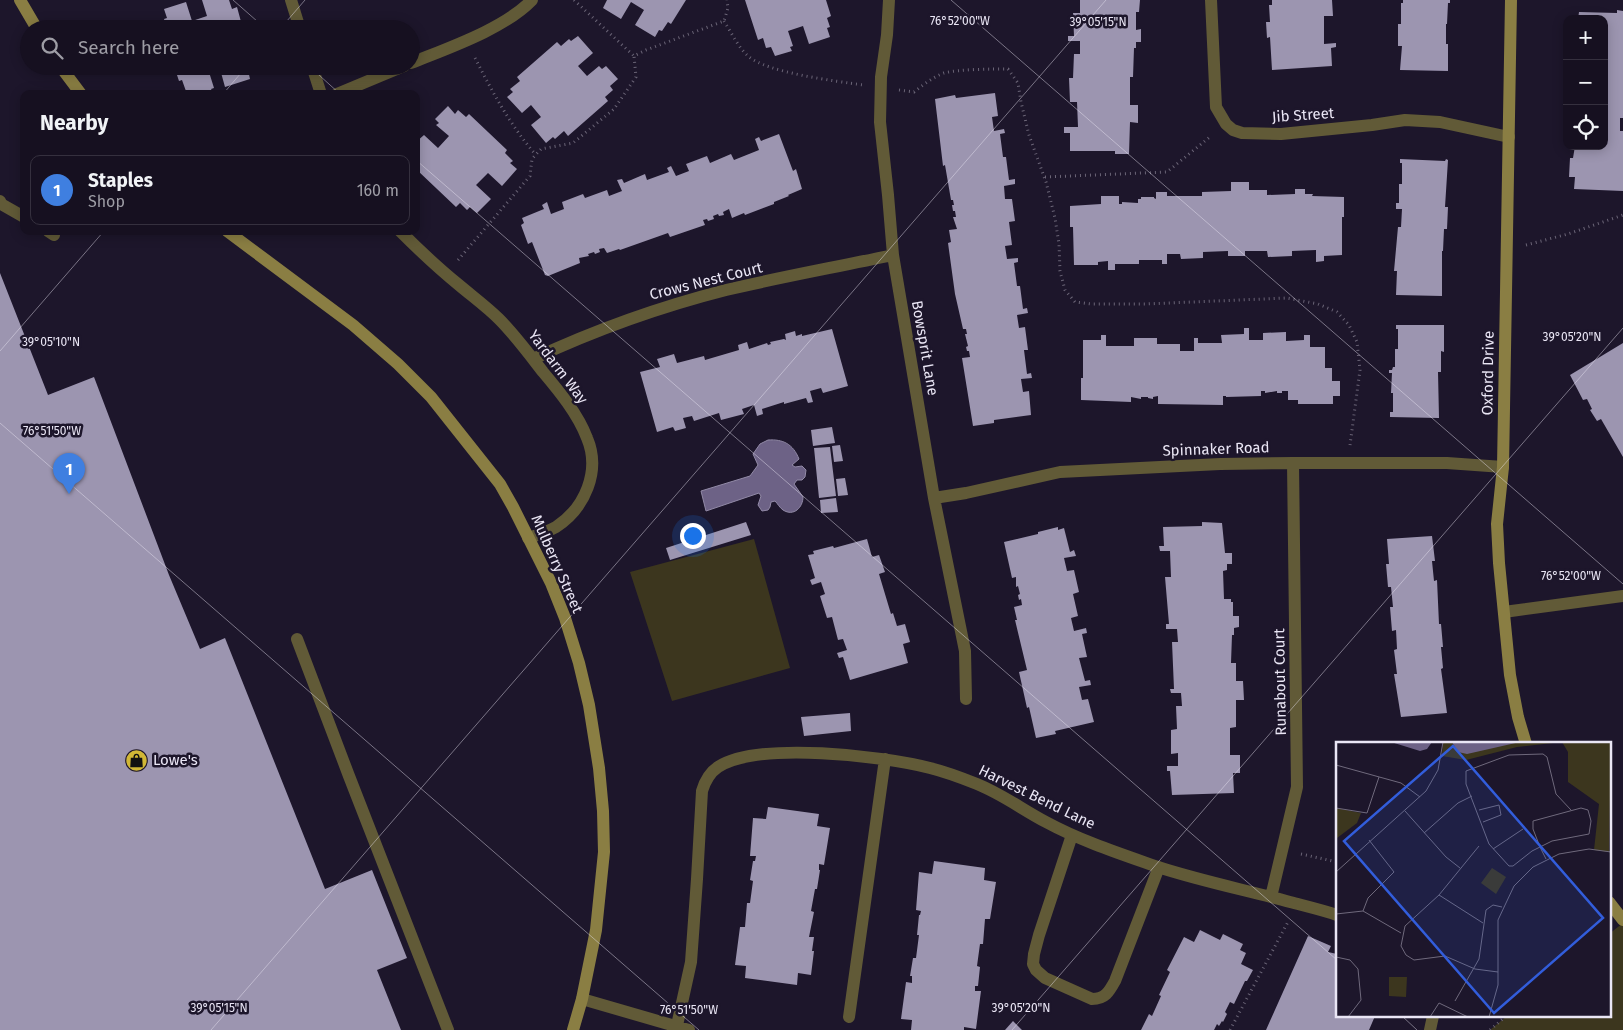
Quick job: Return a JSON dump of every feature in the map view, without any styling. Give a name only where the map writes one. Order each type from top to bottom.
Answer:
[{"type":"street","points":[[20,0],[32,20]]},
{"type":"street","points":[[291,0],[297,20]]},
{"type":"street","points":[[420,59],[466,40],[510,17],[532,0]]},
{"type":"street","name":"Bowsprit Lane","points":[[889,0],[881,88],[880,122],[893,255],[934,498],[965,651],[966,699]]},
{"type":"street","points":[[1211,0],[1216,107],[1226,124]]},
{"type":"street","name":"Oxford Drive","points":[[1511,0],[1503,467],[1497,524],[1510,675],[1518,717],[1525,742]]},
{"type":"street","points":[[67,75],[78,90]]},
{"type":"street","points":[[315,75],[320,90]]},
{"type":"street","points":[[347,90],[382,75]]},
{"type":"street","name":"Jib Street","points":[[1226,124],[1242,133],[1281,134],[1372,126],[1405,120],[1440,122],[1509,137]]},
{"type":"street","points":[[0,201],[1,204],[20,215]]},
{"type":"street","name":"Mulberry Street","points":[[231,235],[353,325],[398,364],[431,397],[500,484],[551,583],[568,627],[589,705],[599,768],[603,811],[604,852],[596,930],[582,999],[573,1030]]},
{"type":"street","name":"Yardarm Way","points":[[404,235],[499,319],[559,392],[588,438],[592,466],[588,490],[574,511],[556,527],[528,538]]},
{"type":"street","name":"Crows Nest Court","points":[[533,359],[565,344],[646,313],[684,302],[727,290],[893,255]]},
{"type":"street","name":"Spinnaker Road","points":[[934,498],[966,493],[1060,472],[1220,464],[1293,463],[1447,463],[1503,467]]},
{"type":"street","name":"Runabout Court","points":[[1271,897],[1297,787],[1293,463]]},
{"type":"street","points":[[1504,612],[1623,596]]},
{"type":"street","points":[[297,639],[448,1030]]},
{"type":"street","name":"Harvest Bend Lane","points":[[681,1029],[691,962],[702,791],[704,782],[710,774],[719,767],[736,759],[769,754],[829,754],[885,759],[931,768],[997,793],[1045,822],[1072,835],[1159,867],[1336,915]]},
{"type":"street","points":[[850,1017],[885,759]]},
{"type":"street","points":[[1072,835],[1036,944],[1033,964],[1036,970],[1045,978],[1092,999],[1099,999],[1105,996],[1115,981],[1159,867]]},
{"type":"street","points":[[1610,903],[1623,920]]},
{"type":"street","points":[[582,999],[681,1029]]},
{"type":"path","points":[[446,274],[530,176],[532,159],[541,149],[573,143],[614,109],[636,77],[634,56],[574,0]]},
{"type":"path","points":[[724,21],[728,8],[727,0]]},
{"type":"path","points":[[634,56],[724,21]]},
{"type":"path","points":[[724,21],[748,56],[763,64],[784,71],[881,88],[914,92],[944,73],[990,68],[1008,69],[1018,83],[1029,135],[1045,176],[1055,218],[1059,244],[1060,271],[1065,290],[1075,302],[1091,304],[1145,304],[1287,298],[1318,304],[1336,312],[1349,325],[1357,342],[1360,370],[1348,463]]},
{"type":"path","points":[[466,40],[507,118],[519,136],[536,155]]},
{"type":"path","points":[[1045,176],[1167,172],[1226,124]]},
{"type":"path","points":[[1506,250],[1568,234],[1623,215]]},
{"type":"path","points":[[1283,849],[1336,862]]},
{"type":"path","points":[[1230,1030],[1297,904]]},
{"type":"path","points":[[1490,1030],[1504,1018]]},
{"type":"shaded area","points":[[768,440],[778,440],[791,446],[799,459],[792,465],[795,467],[802,466],[806,470],[805,477],[802,480],[797,480],[794,484],[803,497],[800,507],[794,512],[787,512],[775,501],[771,502],[768,510],[762,511],[758,505],[761,496],[759,493],[706,511],[701,491],[750,476],[758,465],[753,454],[760,444]]},
{"type":"shaded area","points":[[754,539],[790,668],[672,701],[630,572]]},
{"type":"shaded area","points":[[1623,923],[1623,1030],[1490,1030],[1505,1018],[1610,1018],[1610,933]]},
{"type":"building","points":[[202,0],[229,0],[232,9],[237,7],[241,20],[195,20],[207,16]]},
{"type":"building","points":[[607,0],[686,0],[671,24],[668,22],[662,31],[659,30],[655,37],[635,25],[644,10],[631,2],[621,19],[603,8]]},
{"type":"building","points":[[745,0],[826,0],[831,16],[827,18],[830,27],[827,28],[830,37],[809,44],[803,26],[788,31],[793,46],[790,47],[792,51],[775,56],[771,47],[766,48],[763,38],[758,40]]},
{"type":"building","points":[[1080,0],[1140,0],[1139,12],[1136,12],[1136,30],[1141,29],[1141,42],[1136,42],[1136,48],[1134,48],[1133,77],[1130,77],[1130,105],[1138,105],[1138,123],[1130,122],[1129,154],[1115,154],[1115,151],[1070,151],[1070,133],[1064,133],[1064,127],[1078,127],[1077,102],[1070,102],[1069,78],[1073,78],[1074,54],[1080,54],[1080,41],[1068,41],[1068,36],[1074,36],[1073,13],[1080,13]]},
{"type":"building","points":[[1272,0],[1332,0],[1333,16],[1324,16],[1324,44],[1336,43],[1336,47],[1331,48],[1332,66],[1272,70],[1270,37],[1267,38],[1266,22],[1270,22],[1269,5],[1272,5]]},
{"type":"building","points":[[1403,0],[1450,0],[1446,24],[1448,71],[1400,70],[1402,46],[1398,46],[1398,24],[1401,24],[1401,3],[1403,3]]},
{"type":"building","points":[[186,2],[192,20],[164,20],[167,18],[164,9]]},
{"type":"building","points":[[1617,10],[1623,11],[1623,118],[1620,118],[1620,131],[1623,131],[1623,191],[1574,189],[1575,177],[1569,177],[1570,158],[1573,158],[1574,150],[1608,150],[1608,15],[1579,15],[1579,12],[1617,13]]},
{"type":"building","points":[[578,36],[593,53],[578,66],[587,76],[599,66],[602,69],[606,66],[618,79],[610,86],[613,90],[605,97],[608,101],[568,136],[564,131],[555,139],[553,137],[546,143],[531,125],[541,117],[531,105],[522,113],[507,97],[513,92],[510,89],[520,81],[517,77],[557,42],[561,46],[569,39],[571,41]]},
{"type":"building","points":[[177,75],[210,75],[214,88],[212,90],[186,90],[182,80],[179,81]]},
{"type":"building","points":[[222,75],[249,75],[250,79],[225,87]]},
{"type":"building","points":[[995,93],[998,116],[992,117],[994,131],[1004,129],[1005,133],[1000,134],[1003,157],[1006,157],[1009,180],[1015,179],[1015,184],[1004,186],[1005,199],[1012,199],[1015,221],[1009,222],[1012,245],[1005,246],[1007,259],[1018,258],[1018,262],[1014,263],[1017,286],[1020,286],[1023,309],[1027,308],[1028,313],[1017,315],[1019,328],[1025,327],[1028,350],[1024,350],[1027,374],[1031,373],[1032,378],[1021,379],[1023,392],[1029,391],[1031,415],[994,420],[994,423],[973,426],[962,358],[970,357],[966,347],[968,346],[965,334],[967,334],[966,329],[963,329],[955,294],[948,243],[951,242],[949,230],[957,229],[953,217],[956,217],[955,211],[953,211],[952,205],[954,205],[953,200],[951,200],[945,165],[943,166],[935,99],[955,95],[956,98]]},
{"type":"building","points":[[448,106],[455,114],[458,110],[466,117],[469,114],[507,150],[505,153],[513,161],[510,163],[517,169],[502,186],[488,173],[476,185],[491,199],[477,213],[470,207],[467,210],[460,203],[456,207],[420,173],[420,138],[424,135],[438,148],[449,136],[436,125],[439,123],[435,119]]},
{"type":"building","points":[[779,134],[793,171],[796,169],[802,189],[774,202],[774,204],[732,218],[729,209],[723,212],[724,215],[719,216],[718,214],[713,216],[714,219],[703,220],[705,225],[670,237],[668,233],[607,253],[604,248],[599,249],[600,252],[595,254],[594,252],[588,254],[589,256],[579,258],[580,263],[548,276],[545,275],[532,242],[528,244],[521,225],[524,223],[522,218],[544,209],[542,205],[547,202],[551,214],[564,209],[562,202],[583,194],[585,198],[607,190],[609,196],[622,191],[617,180],[622,179],[624,183],[645,174],[647,180],[669,172],[667,168],[671,166],[676,176],[689,171],[686,164],[707,156],[710,163],[731,154],[734,160],[759,150],[755,139],[759,137],[761,141]]},
{"type":"building","points":[[1400,159],[1448,160],[1445,207],[1448,207],[1447,229],[1444,229],[1442,251],[1442,296],[1396,295],[1397,271],[1394,271],[1398,227],[1401,227],[1402,209],[1396,209],[1396,203],[1399,203],[1399,184],[1402,184],[1402,163],[1400,163]]},
{"type":"building","points":[[1231,182],[1249,182],[1249,190],[1267,190],[1267,195],[1295,194],[1295,189],[1305,189],[1305,194],[1313,194],[1312,196],[1344,197],[1342,255],[1324,256],[1324,261],[1316,262],[1316,250],[1292,251],[1292,256],[1268,257],[1267,251],[1245,251],[1245,256],[1228,256],[1228,251],[1203,252],[1203,258],[1181,259],[1180,254],[1167,254],[1167,264],[1162,264],[1162,260],[1139,260],[1139,264],[1115,264],[1115,270],[1108,270],[1108,261],[1098,262],[1098,265],[1074,265],[1073,227],[1070,227],[1070,206],[1101,204],[1101,196],[1119,196],[1119,204],[1122,204],[1122,202],[1138,203],[1138,199],[1141,199],[1141,197],[1154,197],[1156,199],[1156,192],[1167,192],[1167,196],[1202,196],[1202,192],[1231,191]]},
{"type":"building","name":"Lowe's","points":[[0,273],[48,395],[94,377],[169,575],[200,649],[225,638],[325,889],[372,870],[407,958],[377,970],[401,1030],[0,1030]]},
{"type":"building","points":[[1396,325],[1444,325],[1444,352],[1441,351],[1441,372],[1438,372],[1439,418],[1390,417],[1390,412],[1393,412],[1393,393],[1391,393],[1392,373],[1389,373],[1389,370],[1395,367],[1395,349],[1398,349],[1398,329],[1396,329]]},
{"type":"building","points":[[1244,328],[1249,328],[1249,340],[1263,340],[1263,333],[1286,332],[1286,341],[1304,340],[1304,335],[1310,335],[1310,347],[1325,347],[1325,368],[1332,368],[1332,381],[1340,381],[1340,396],[1333,396],[1333,404],[1298,404],[1298,400],[1288,400],[1288,391],[1265,393],[1265,391],[1261,391],[1261,396],[1223,396],[1223,405],[1158,404],[1158,396],[1153,397],[1153,399],[1148,397],[1141,397],[1141,399],[1131,397],[1131,402],[1081,400],[1083,340],[1101,340],[1101,335],[1106,335],[1106,346],[1134,346],[1134,338],[1157,338],[1157,344],[1180,344],[1180,351],[1194,351],[1194,338],[1198,338],[1198,343],[1222,343],[1221,335],[1244,334]]},
{"type":"building","points":[[832,329],[848,386],[823,393],[821,388],[810,391],[813,402],[808,403],[806,398],[784,404],[784,402],[762,409],[763,414],[757,416],[754,405],[742,409],[744,414],[721,420],[719,413],[694,421],[692,416],[683,418],[686,428],[675,431],[673,427],[657,432],[640,372],[660,367],[657,359],[674,354],[677,363],[704,356],[705,360],[739,350],[738,345],[747,342],[749,349],[767,343],[768,345],[771,344],[770,342],[786,340],[785,334],[795,331],[796,336],[802,334],[802,336]]},
{"type":"building","points":[[1623,343],[1623,457],[1601,419],[1597,421],[1590,410],[1592,409],[1587,399],[1583,400],[1570,375]]},
{"type":"building","points":[[832,427],[835,443],[813,446],[811,430]]},
{"type":"building","points":[[840,445],[843,461],[834,462],[832,446]]},
{"type":"building","points":[[830,447],[836,496],[819,498],[814,448]]},
{"type":"building","points":[[845,478],[848,495],[838,496],[836,479]]},
{"type":"building","points":[[836,498],[838,512],[821,513],[820,500]]},
{"type":"building","points":[[746,522],[751,535],[670,560],[666,548]]},
{"type":"building","points":[[1202,522],[1222,523],[1225,553],[1232,553],[1232,564],[1227,564],[1227,570],[1223,571],[1224,599],[1231,599],[1231,602],[1233,602],[1233,616],[1239,616],[1239,627],[1234,628],[1234,635],[1232,635],[1231,663],[1236,663],[1236,681],[1243,681],[1244,700],[1236,700],[1236,727],[1230,728],[1230,755],[1240,755],[1240,773],[1233,773],[1234,793],[1172,795],[1170,771],[1167,771],[1167,766],[1178,766],[1178,753],[1171,754],[1171,730],[1177,729],[1176,706],[1182,706],[1181,693],[1171,693],[1170,689],[1174,689],[1172,642],[1178,642],[1177,629],[1166,629],[1166,624],[1169,624],[1165,577],[1171,577],[1170,551],[1160,551],[1159,546],[1164,546],[1163,527],[1202,526]]},
{"type":"building","points":[[1058,527],[1058,530],[1064,528],[1070,552],[1074,550],[1076,556],[1064,558],[1067,571],[1074,570],[1079,592],[1073,594],[1078,616],[1071,618],[1074,631],[1086,628],[1087,633],[1082,634],[1087,657],[1079,658],[1085,681],[1090,680],[1091,685],[1079,687],[1082,700],[1088,699],[1094,722],[1055,731],[1056,734],[1036,738],[1019,672],[1027,670],[1015,620],[1017,620],[1014,607],[1022,605],[1021,599],[1019,600],[1018,586],[1016,587],[1016,577],[1012,578],[1004,542]]},
{"type":"building","points":[[1432,536],[1435,561],[1432,561],[1434,581],[1437,580],[1439,624],[1441,624],[1443,647],[1441,647],[1443,668],[1441,669],[1447,713],[1401,717],[1394,674],[1397,674],[1394,650],[1397,649],[1396,630],[1392,631],[1390,607],[1393,607],[1391,587],[1388,587],[1386,564],[1389,564],[1387,539]]},
{"type":"building","points":[[867,539],[872,557],[879,555],[885,572],[879,574],[891,614],[893,613],[897,626],[905,624],[910,642],[903,644],[908,663],[850,680],[843,657],[839,658],[837,653],[847,650],[843,639],[838,640],[832,617],[827,618],[820,596],[825,594],[821,582],[812,585],[810,580],[815,578],[808,555],[814,554],[813,551],[833,546],[834,548]]},
{"type":"building","points":[[850,713],[851,731],[804,736],[801,717]]},
{"type":"building","points":[[768,807],[819,814],[817,826],[830,828],[824,865],[819,864],[817,889],[815,889],[811,911],[814,912],[809,937],[814,937],[812,951],[814,951],[811,975],[798,973],[797,985],[745,978],[746,966],[735,965],[740,927],[745,927],[747,903],[750,903],[753,881],[750,880],[753,861],[755,861],[756,856],[750,856],[753,818],[766,819]]},
{"type":"building","points":[[934,861],[985,868],[984,880],[996,882],[990,919],[985,919],[983,944],[980,944],[977,966],[980,967],[978,986],[975,986],[975,991],[981,991],[976,1029],[964,1027],[964,1030],[911,1030],[912,1020],[901,1019],[906,982],[912,983],[912,976],[910,976],[913,958],[916,958],[919,935],[917,935],[921,911],[916,910],[919,872],[932,874]]},
{"type":"building","points":[[1200,930],[1220,940],[1223,934],[1243,944],[1240,950],[1246,953],[1241,964],[1253,970],[1247,981],[1245,981],[1234,1004],[1230,1002],[1223,1022],[1219,1026],[1217,1024],[1214,1030],[1141,1030],[1149,1014],[1152,1016],[1170,972],[1167,970],[1184,937],[1194,942]]},
{"type":"building","points":[[1308,936],[1331,946],[1328,952],[1336,954],[1336,1018],[1374,1018],[1369,1030],[1266,1030]]},
{"type":"building","points":[[1013,1021],[1022,1030],[1005,1030]]},
{"type":"place","name":"Staples","points":[[69,494]]},
{"type":"place","name":"Lowe's","points":[[137,760]]}]
